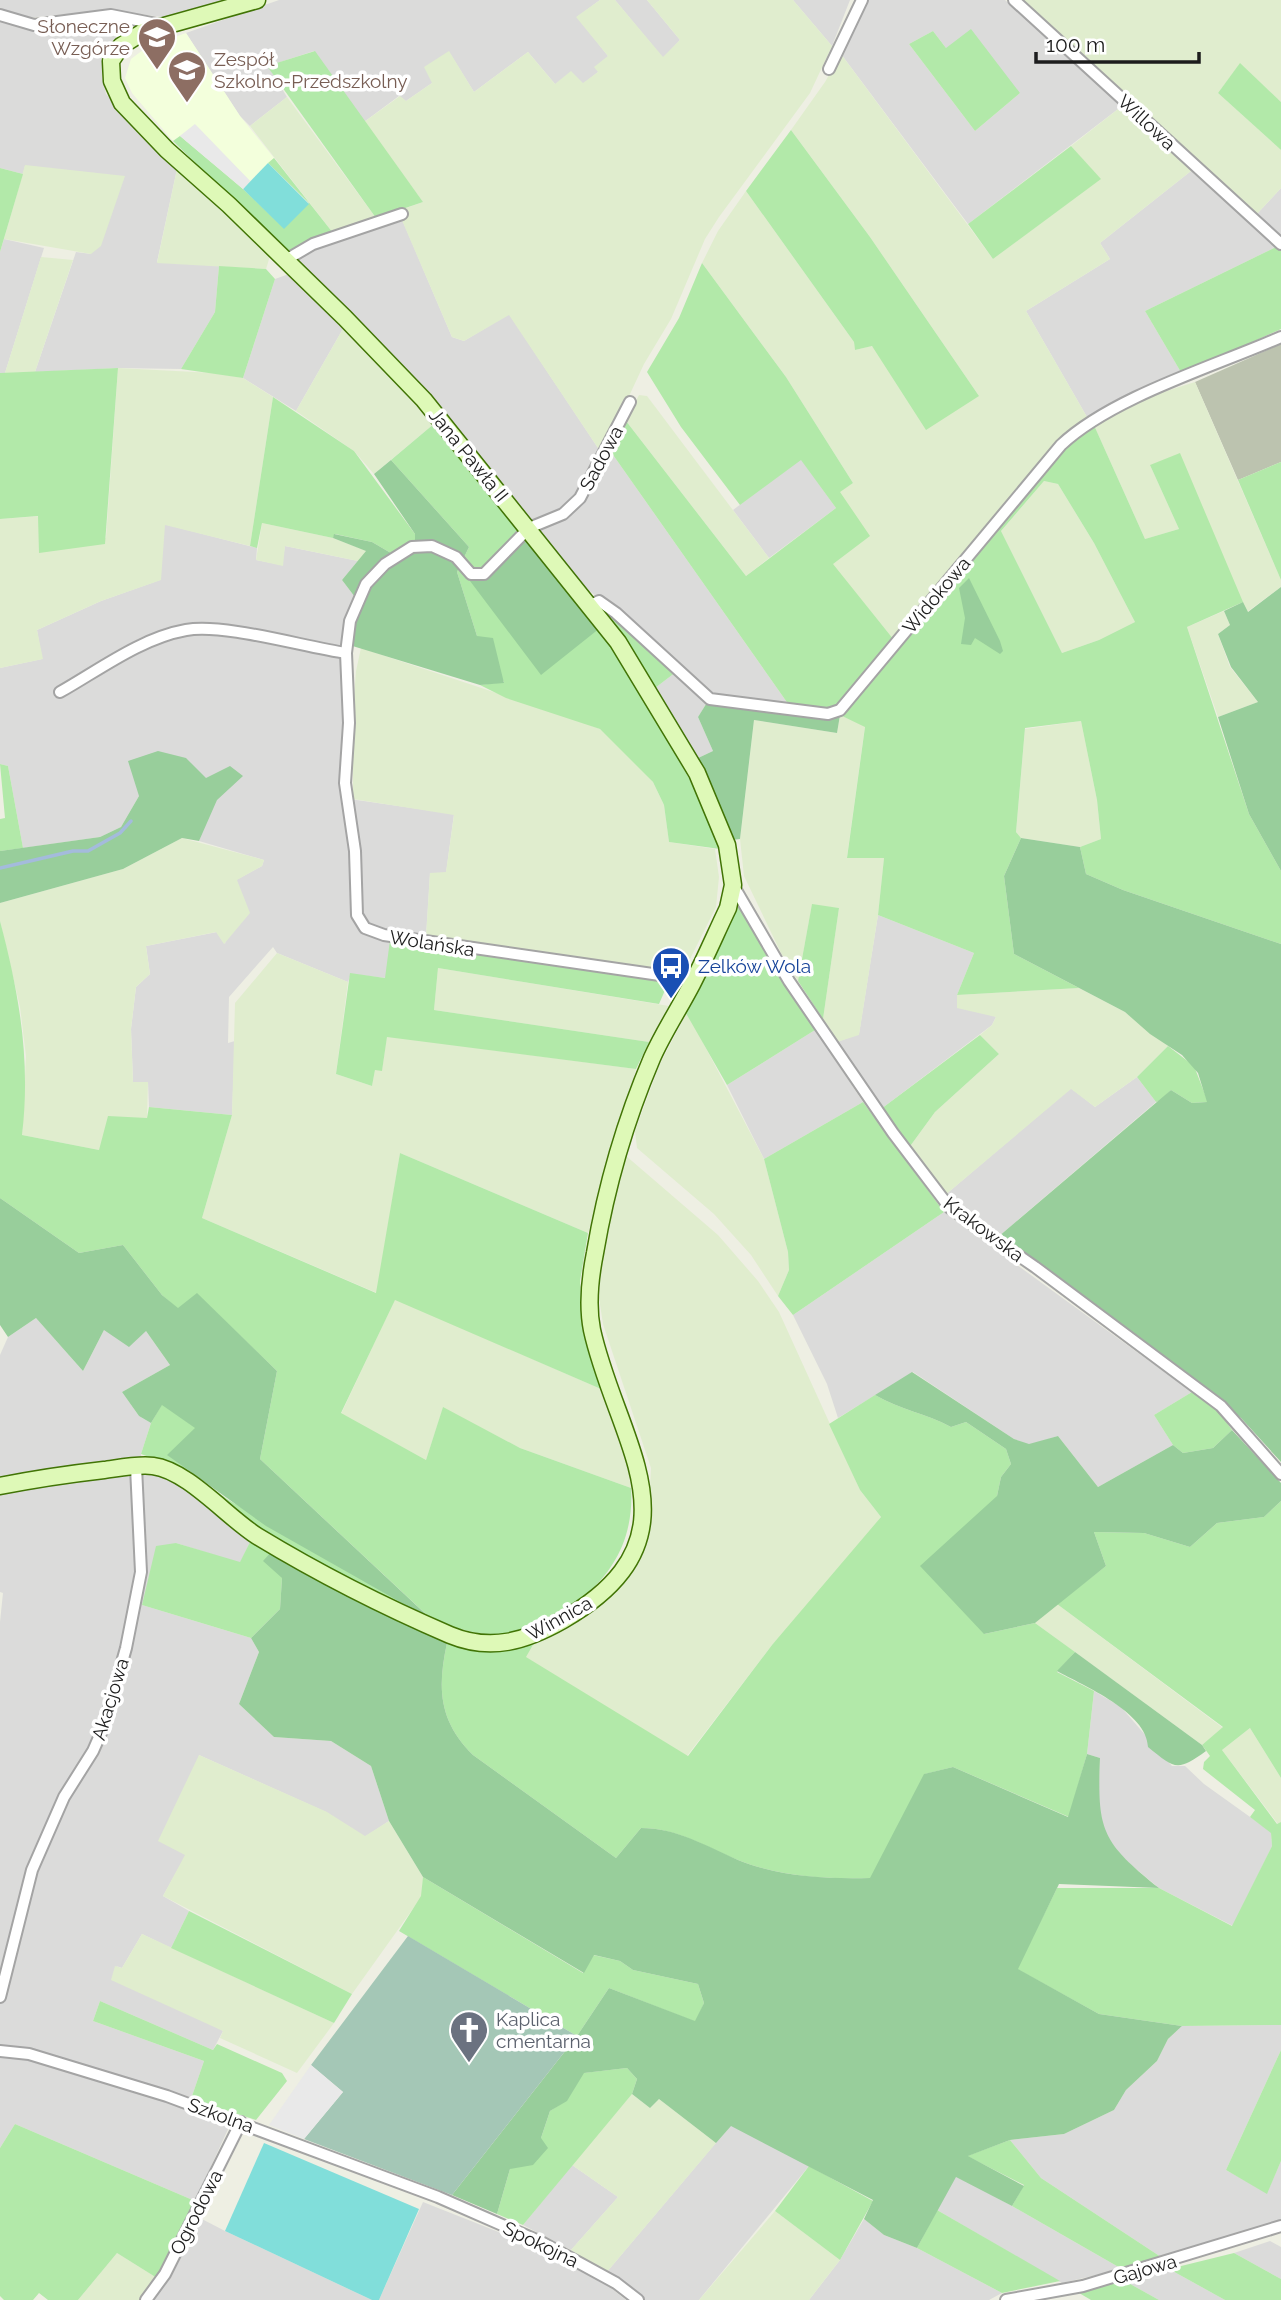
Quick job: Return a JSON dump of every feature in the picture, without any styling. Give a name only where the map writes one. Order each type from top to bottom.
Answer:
[{"type":"street","points":[[119,16],[131,39],[143,32],[257,0]]},
{"type":"street","points":[[829,69],[862,0]]},
{"type":"street","name":"Willowa","points":[[1014,0],[1281,244]]},
{"type":"street","points":[[0,15],[34,25],[119,16],[171,26]]},
{"type":"street","name":"Jana Pawła II","points":[[131,39],[121,46],[111,61],[112,81],[122,103],[425,400],[618,642],[697,773],[727,845],[733,885],[728,908],[694,980],[652,1057]]},
{"type":"street","points":[[284,261],[313,244],[402,214]]},
{"type":"street","name":"Widokowa","points":[[588,606],[598,601],[616,613],[710,699],[828,714],[840,710],[1061,444],[1078,429],[1139,398],[1281,337]]},
{"type":"street","name":"Sadowa","points":[[529,528],[563,514],[580,498],[630,402]]},
{"type":"street","name":"Wolańska","points":[[529,528],[484,573],[471,574],[456,557],[432,545],[412,547],[385,565],[366,584],[350,621],[346,653],[349,723],[345,783],[355,851],[357,915],[365,928],[400,938],[694,980]]},
{"type":"street","points":[[60,692],[148,642],[185,630],[211,630],[346,653]]},
{"type":"street","name":"Krakowska","points":[[733,885],[789,981],[893,1133],[950,1208],[1221,1406],[1281,1474]]},
{"type":"street","name":"Winnica","points":[[0,1486],[41,1477],[154,1466],[177,1474],[259,1537],[421,1623],[463,1640],[486,1644],[519,1641],[593,1601],[623,1568],[640,1531],[643,1507],[641,1477],[592,1330],[589,1298],[595,1252],[622,1145],[652,1057]]},
{"type":"street","name":"Akacjowa","points":[[0,1997],[32,1870],[64,1797],[93,1751],[104,1726],[126,1648],[141,1572],[135,1467]]},
{"type":"street","name":"Szkolna","points":[[0,2051],[29,2054],[167,2096],[438,2197]]},
{"type":"street","name":"Ogrodowa","points":[[146,2300],[165,2274],[241,2122]]},
{"type":"street","name":"Spokojna","points":[[438,2197],[541,2242],[616,2283],[638,2300]]},
{"type":"street","name":"Gajowa","points":[[1006,2300],[1083,2286],[1281,2226]]},
{"type":"shaded area","points":[[0,0],[237,0],[169,18],[109,10],[26,18],[0,9]]},
{"type":"shaded area","points":[[279,0],[600,0],[577,17],[608,56],[598,72],[583,84],[555,84],[528,52],[474,92],[449,52],[432,83],[406,101],[399,96],[364,122],[314,51],[268,66],[287,97],[250,126],[240,116],[186,33]]},
{"type":"shaded area","points":[[600,0],[615,0],[663,57],[680,40],[647,0],[793,0],[832,46],[810,93],[705,239],[671,319],[644,364],[602,454],[509,315],[464,341],[452,337],[398,211],[423,202],[364,122],[400,96],[406,101],[432,83],[424,67],[449,51],[474,92],[528,52],[555,84],[571,71],[583,83],[598,72],[594,67],[608,56],[576,17]]},
{"type":"shaded area","points":[[615,0],[647,0],[680,40],[663,58]]},
{"type":"shaded area","points":[[793,0],[850,0],[832,46]]},
{"type":"shaded area","points":[[865,0],[1005,0],[1122,106],[968,224],[841,54]],"holes":[[[933,31],[946,48],[1020,93],[975,131],[909,44]]]},
{"type":"shaded area","points":[[1023,0],[1281,0],[1281,102],[1240,64],[1218,93],[1281,150],[1281,188],[1256,215]]},
{"type":"shaded area","points":[[104,19],[116,27],[116,40],[104,60],[102,77],[106,94],[177,169],[157,262],[219,266],[215,312],[181,369],[118,368],[35,372],[76,252],[91,254],[25,166],[23,174],[0,168],[0,20],[37,31]]},
{"type":"shaded area","name":"Zespół Szkolno-Przedszkolny","points":[[186,33],[240,116],[274,158],[250,181],[195,125],[173,141],[132,93],[125,78],[131,59],[147,47]]},
{"type":"shaded area","points":[[841,54],[993,259],[1100,179],[1071,146],[1122,106],[1191,171],[1100,243],[1110,259],[1026,311],[1087,417],[1044,459],[894,640],[832,564],[840,491],[853,483],[786,377],[702,263],[718,231],[746,191],[854,342],[855,350],[871,346],[979,396],[870,237],[791,130]]},
{"type":"shaded area","points":[[287,97],[376,218],[333,233],[250,126]]},
{"type":"shaded area","points":[[195,124],[250,181],[243,189],[180,136]]},
{"type":"shaded area","points":[[268,163],[309,204],[284,229],[243,189]]},
{"type":"shaded area","points":[[25,165],[125,176],[101,246],[91,254],[4,239]]},
{"type":"shaded area","points":[[177,169],[270,256],[266,269],[157,263]]},
{"type":"shaded area","points":[[1191,171],[1276,247],[1145,311],[1182,374],[1087,417],[1026,311],[1110,259],[1100,243]]},
{"type":"shaded area","points":[[1281,188],[1281,237],[1256,215]]},
{"type":"shaded area","points":[[401,217],[452,337],[464,341],[509,314],[602,454],[611,452],[791,708],[713,695],[647,635],[579,583],[294,260],[314,246]]},
{"type":"shaded area","points":[[4,239],[44,248],[5,373],[0,373],[0,252]]},
{"type":"shaded area","points":[[41,257],[73,260],[35,372],[5,373]]},
{"type":"shaded area","points":[[289,274],[344,327],[296,411],[243,378],[275,279]]},
{"type":"shaded area","points":[[344,327],[435,423],[374,474],[354,451],[296,411]]},
{"type":"shaded area","points":[[1281,344],[1281,462],[1238,480],[1195,382]]},
{"type":"shaded area","points":[[118,368],[214,373],[243,378],[273,397],[250,546],[165,525],[161,580],[101,601],[37,630],[43,659],[0,668],[0,519],[42,516],[106,538]]},
{"type":"shaded area","points":[[1195,382],[1281,580],[1281,587],[1247,612],[1150,465],[1179,529],[1145,539],[1093,423],[1157,394]]},
{"type":"shaded area","points":[[639,395],[647,396],[769,558],[746,576],[626,421]]},
{"type":"shaded area","points":[[801,459],[836,508],[769,558],[733,510]]},
{"type":"shaded area","points":[[1044,481],[1058,484],[1094,543],[1135,622],[1099,640],[1062,653],[1001,531]]},
{"type":"shaded area","points":[[262,523],[333,538],[367,551],[358,561],[285,546],[283,566],[256,560]]},
{"type":"shaded area","points":[[164,524],[257,548],[256,560],[282,565],[285,546],[358,561],[342,580],[358,601],[341,661],[345,673],[339,780],[343,798],[454,814],[446,873],[430,873],[426,937],[392,930],[386,978],[351,974],[348,982],[277,953],[273,947],[229,997],[228,1043],[235,1041],[232,1115],[149,1107],[148,1082],[133,1082],[131,1029],[136,987],[150,974],[146,946],[217,932],[225,944],[236,880],[262,866],[264,860],[199,841],[201,835],[139,796],[121,827],[100,837],[23,848],[8,766],[0,764],[0,668],[42,659],[37,630],[101,601],[160,580]]},
{"type":"shaded area","points":[[1224,611],[1230,625],[1218,634],[1230,667],[1258,702],[1218,717],[1187,627]]},
{"type":"shaded area","points":[[361,648],[600,729],[621,747],[653,782],[664,805],[669,842],[715,849],[719,877],[716,907],[682,975],[426,937],[430,873],[446,872],[454,815],[353,799],[353,712],[356,671]]},
{"type":"shaded area","points":[[676,672],[708,701],[698,717],[713,751],[696,759],[655,688]]},
{"type":"shaded area","points":[[840,715],[865,726],[847,857],[884,858],[859,1035],[837,1042],[823,1019],[839,908],[812,905],[798,981],[781,953],[744,876],[740,839],[754,720],[837,733]]},
{"type":"shaded area","points":[[1081,721],[1097,800],[1101,839],[1080,847],[1021,838],[1016,832],[1025,729]]},
{"type":"shaded area","points":[[182,838],[264,860],[262,866],[237,880],[250,913],[224,944],[216,932],[146,946],[150,974],[136,987],[131,1029],[133,1082],[148,1082],[147,1118],[99,1150],[22,1135],[26,1056],[20,1007],[0,921],[0,903],[123,869]]},
{"type":"shaded area","points":[[878,915],[974,953],[957,995],[996,1017],[992,1025],[881,1109],[837,1042],[859,1034]]},
{"type":"shaded area","points":[[277,953],[348,982],[336,1074],[372,1086],[375,1070],[382,1070],[387,1036],[636,1069],[588,1233],[400,1153],[377,1293],[202,1218],[232,1115],[235,1003]]},
{"type":"shaded area","points":[[438,968],[669,1006],[649,1042],[434,1010]]},
{"type":"shaded area","points":[[1079,988],[1125,1012],[1168,1046],[1137,1077],[1095,1107],[1071,1089],[944,1196],[908,1149],[935,1112],[999,1054],[980,1035],[992,1025],[996,1017],[957,1008],[957,995]]},
{"type":"shaded area","points":[[687,1012],[764,1159],[788,1252],[789,1270],[778,1296],[751,1255],[714,1214],[637,1148],[635,1131],[659,1066]]},
{"type":"shaded area","points":[[815,1030],[863,1102],[764,1159],[727,1085]]},
{"type":"shaded area","points":[[1137,1077],[1156,1102],[998,1237],[944,1196],[1071,1088],[1095,1107]]},
{"type":"shaded area","points":[[625,1155],[718,1235],[758,1281],[779,1312],[860,1490],[881,1517],[835,1578],[772,1645],[687,1756],[525,1657],[534,1643],[574,1621],[648,1528],[651,1468],[603,1324],[599,1298],[602,1254]]},
{"type":"shaded area","points":[[944,1212],[1192,1392],[1154,1415],[1173,1445],[1098,1487],[1058,1436],[1029,1445],[1014,1439],[913,1372],[838,1418],[827,1384],[793,1315]]},
{"type":"shaded area","points":[[395,1299],[601,1389],[627,1463],[631,1488],[520,1448],[443,1408],[426,1460],[341,1414]]},
{"type":"shaded area","points":[[36,1318],[83,1371],[104,1330],[146,1331],[170,1365],[122,1392],[139,1416],[151,1423],[141,1454],[143,1474],[163,1473],[251,1540],[240,1563],[176,1543],[142,1605],[251,1638],[259,1652],[239,1704],[274,1737],[331,1741],[371,1766],[389,1821],[365,1837],[326,1812],[199,1755],[186,1855],[163,1896],[189,1911],[171,1948],[142,1934],[122,1968],[116,1966],[223,2031],[213,2050],[100,2001],[93,2021],[204,2061],[191,2099],[235,2114],[195,2201],[15,2124],[0,2148],[0,1622],[3,1593],[0,1592],[0,1355],[8,1337]]},
{"type":"shaded area","points":[[1057,1604],[1223,1728],[1202,1745],[1035,1623]]},
{"type":"shaded area","points":[[1094,1691],[1121,1707],[1172,1766],[1185,1766],[1204,1784],[1271,1832],[1272,1846],[1233,1926],[1159,1888],[1124,1859],[1105,1834],[1098,1806],[1100,1758],[1087,1754]]},
{"type":"shaded area","points":[[1250,1728],[1281,1778],[1281,1822],[1278,1824],[1222,1750]]},
{"type":"shaded area","points":[[199,1755],[327,1812],[365,1836],[389,1821],[423,1877],[422,1896],[352,1994],[163,1896],[185,1855],[158,1841]]},
{"type":"shaded area","points":[[142,1934],[334,2023],[297,2073],[220,2038],[223,2031],[111,1980],[115,1966],[122,1968]]},
{"type":"shaded area","points":[[408,1936],[577,2036],[452,2195],[304,2139],[343,2092],[311,2065]]},
{"type":"shaded area","points":[[1281,2025],[1281,2050],[1226,2170],[1267,2193],[1281,2161],[1281,2219],[1225,2241],[1161,2257],[1041,2178],[1010,2140],[1064,2134],[1114,2110],[1126,2090],[1157,2061],[1168,2039],[1182,2026]]},
{"type":"shaded area","points":[[311,2065],[343,2092],[304,2139],[269,2125]]},
{"type":"shaded area","points":[[632,2094],[650,2108],[659,2099],[716,2143],[606,2273],[571,2250],[618,2197],[572,2165]]},
{"type":"shaded area","points":[[731,2125],[809,2166],[699,2300],[645,2300],[606,2273]]},
{"type":"shaded area","points":[[264,2143],[419,2209],[379,2300],[372,2300],[225,2231]]},
{"type":"shaded area","points":[[572,2165],[618,2197],[571,2250],[523,2225]]},
{"type":"shaded area","points":[[956,2176],[1122,2269],[1062,2283],[937,2210]]},
{"type":"shaded area","points":[[423,2202],[524,2242],[606,2284],[626,2300],[379,2300]]},
{"type":"shaded area","points":[[775,2211],[840,2260],[809,2300],[699,2300]]},
{"type":"shaded area","points":[[198,2217],[372,2300],[153,2300],[174,2270]]},
{"type":"shaded area","points":[[864,2219],[884,2235],[917,2248],[1002,2293],[989,2300],[809,2300],[840,2260]]},
{"type":"shaded area","points":[[1270,2241],[1281,2247],[1281,2279],[1234,2253]]},
{"type":"shaded area","points":[[117,2253],[157,2278],[140,2300],[78,2300]]},
{"type":"shaded area","points":[[1169,2269],[1225,2300],[1159,2300],[1123,2280]]},
{"type":"green space","points":[[971,29],[1020,93],[975,131],[909,44],[933,31],[946,48]]},
{"type":"green space","points":[[315,51],[423,202],[376,218],[267,66]]},
{"type":"green space","points":[[1240,63],[1281,102],[1281,150],[1218,93]]},
{"type":"green space","points":[[791,130],[870,237],[979,396],[926,430],[872,346],[855,350],[854,342],[746,191]]},
{"type":"green space","points":[[180,136],[284,228],[309,203],[268,163],[274,158],[333,233],[287,253],[173,141]]},
{"type":"green space","points":[[1071,146],[1101,179],[993,259],[968,224]]},
{"type":"green space","points":[[0,168],[23,174],[0,252]]},
{"type":"green space","points":[[1276,247],[1281,251],[1281,329],[1182,374],[1145,311]]},
{"type":"green space","points":[[702,263],[786,377],[853,483],[840,492],[870,536],[833,564],[894,640],[846,702],[830,712],[791,708],[611,452],[626,421],[746,576],[836,508],[801,460],[740,505],[681,427],[647,372],[679,318]]},
{"type":"green space","points":[[219,266],[266,269],[275,279],[243,378],[181,369],[215,312]]},
{"type":"green space","points":[[118,368],[105,544],[39,553],[38,516],[0,519],[0,373]]},
{"type":"green space","points":[[273,397],[354,451],[415,534],[415,541],[396,556],[372,542],[335,534],[333,538],[262,523],[257,548],[250,546]]},
{"type":"green space","points":[[435,423],[621,655],[703,804],[720,849],[669,842],[664,805],[653,782],[600,729],[506,698],[480,685],[504,682],[477,636],[457,572],[469,547],[391,460]]},
{"type":"green space","points":[[1093,423],[1145,539],[1179,529],[1150,465],[1180,453],[1243,602],[1187,627],[1249,814],[1281,871],[1281,944],[1123,890],[1086,874],[1080,847],[1101,839],[1097,800],[1081,721],[1025,728],[1016,832],[1021,838],[1004,876],[1014,954],[1079,988],[957,995],[974,953],[878,915],[884,858],[847,858],[865,727],[840,715],[1074,438]],"holes":[[[1044,481],[1058,484],[1094,543],[1135,622],[1099,640],[1062,653],[1001,531]]]},
{"type":"green space","points":[[391,460],[469,547],[457,572],[477,636],[493,638],[504,683],[480,685],[346,644],[358,601],[342,580],[366,551],[333,538],[334,534],[372,542],[396,556],[415,541],[415,534],[374,474]]},
{"type":"green space","points":[[1281,462],[1281,580],[1238,480]]},
{"type":"green space","points":[[525,536],[600,628],[541,675],[467,577],[488,577]]},
{"type":"green space","points":[[969,578],[1000,641],[1003,651],[1000,654],[975,638],[971,645],[961,644],[965,618],[959,588]]},
{"type":"green space","points":[[1281,587],[1281,871],[1249,814],[1218,717],[1258,702],[1231,667],[1218,634],[1230,625],[1224,611],[1243,602],[1248,612]]},
{"type":"green space","points":[[599,604],[676,672],[655,688],[638,658]]},
{"type":"green space","points":[[708,701],[840,715],[837,733],[754,720],[740,839],[732,840],[696,759],[713,751],[698,717]]},
{"type":"green space","points":[[158,751],[186,758],[206,778],[230,766],[243,776],[217,800],[199,841],[182,838],[123,869],[0,903],[0,851],[100,837],[121,827],[139,796],[128,761]]},
{"type":"green space","points":[[0,764],[8,766],[23,848],[0,851],[0,819],[5,818]]},
{"type":"green space","points":[[1021,838],[1080,847],[1086,874],[1123,890],[1281,944],[1281,1462],[1241,1418],[998,1237],[1171,1090],[1192,1103],[1207,1102],[1198,1073],[1182,1055],[1150,1034],[1125,1012],[1014,954],[1004,876]]},
{"type":"green space","points":[[735,901],[740,903],[780,978],[815,1030],[727,1085],[683,1008],[712,956]]},
{"type":"green space","points":[[812,904],[839,908],[823,1019],[798,981]]},
{"type":"green space","points":[[0,921],[22,1027],[25,1080],[22,1135],[99,1150],[108,1116],[147,1118],[149,1107],[232,1115],[202,1218],[376,1293],[400,1153],[588,1233],[580,1281],[583,1332],[601,1389],[395,1300],[341,1413],[426,1460],[443,1407],[520,1448],[631,1488],[630,1518],[622,1547],[601,1579],[573,1605],[538,1624],[501,1634],[471,1632],[432,1620],[273,1540],[163,1462],[141,1454],[151,1423],[162,1404],[196,1428],[168,1455],[227,1499],[429,1617],[260,1459],[277,1371],[197,1294],[178,1309],[162,1295],[123,1245],[79,1253],[0,1198]]},
{"type":"green space","points":[[390,940],[663,980],[674,987],[671,991],[666,988],[659,1004],[438,968],[434,1010],[649,1042],[636,1069],[387,1037],[382,1071],[375,1070],[372,1086],[336,1074],[350,973],[385,978]]},
{"type":"green space","points":[[980,1035],[999,1054],[935,1112],[908,1149],[881,1109]]},
{"type":"green space","points":[[1168,1046],[1194,1066],[1208,1102],[1192,1103],[1171,1090],[1156,1102],[1137,1077]]},
{"type":"green space","points":[[863,1102],[944,1212],[793,1315],[778,1296],[789,1270],[788,1252],[764,1159]]},
{"type":"green space","points":[[0,1198],[79,1253],[123,1245],[162,1295],[178,1308],[197,1293],[277,1371],[260,1459],[432,1620],[266,1526],[167,1455],[195,1428],[162,1405],[151,1423],[139,1416],[122,1392],[170,1365],[146,1331],[129,1347],[104,1330],[83,1371],[36,1318],[8,1337],[0,1325]]},
{"type":"green space","points":[[912,1372],[1014,1439],[1029,1444],[1058,1436],[1098,1487],[1173,1445],[1183,1453],[1213,1448],[1232,1430],[1281,1483],[1281,1501],[1264,1517],[1217,1523],[1190,1547],[1144,1533],[1094,1532],[1106,1566],[1035,1623],[984,1634],[920,1566],[997,1496],[1001,1477],[1011,1464],[1006,1449],[966,1422],[951,1427],[875,1395]]},
{"type":"green space","points":[[1192,1392],[1216,1407],[1232,1430],[1213,1448],[1183,1453],[1173,1445],[1154,1415]]},
{"type":"green space","points":[[875,1395],[951,1427],[966,1422],[1006,1449],[1011,1464],[1001,1477],[997,1496],[984,1634],[1035,1623],[1075,1652],[1057,1672],[1094,1691],[1087,1754],[1069,1817],[953,1767],[925,1774],[871,1878],[820,1877],[770,1870],[738,1860],[679,1835],[654,1829],[641,1828],[616,1858],[473,1755],[453,1730],[447,1717],[442,1675],[447,1643],[487,1652],[534,1643],[526,1657],[688,1756],[772,1645],[881,1517],[860,1490],[829,1424]]},
{"type":"green space","points":[[1281,1501],[1281,1778],[1250,1728],[1222,1750],[1277,1824],[1281,1822],[1281,2025],[1182,2026],[1099,2014],[1017,1969],[1057,1888],[1159,1888],[1232,1926],[1272,1846],[1271,1833],[1250,1817],[1255,1810],[1203,1769],[1204,1762],[1210,1756],[1202,1745],[1223,1727],[1057,1604],[1106,1566],[1094,1532],[1144,1533],[1190,1547],[1217,1523],[1264,1517]]},
{"type":"green space","points":[[251,1540],[273,1550],[282,1578],[280,1609],[251,1638],[142,1605],[156,1546],[176,1543],[240,1562]]},
{"type":"green space","points":[[273,1550],[384,1613],[447,1643],[442,1675],[444,1704],[453,1730],[462,1742],[473,1755],[616,1858],[641,1828],[654,1829],[679,1834],[738,1860],[770,1870],[820,1877],[870,1878],[924,1774],[953,1767],[1068,1817],[1087,1754],[1100,1758],[1100,1803],[1107,1833],[1125,1859],[1159,1888],[1059,1884],[1018,1969],[1099,2014],[1182,2026],[1168,2039],[1157,2061],[1126,2090],[1114,2110],[1064,2134],[1010,2140],[968,2156],[1024,2186],[1012,2206],[956,2177],[917,2248],[884,2235],[864,2219],[873,2200],[731,2126],[716,2143],[659,2099],[650,2108],[632,2094],[637,2079],[627,2068],[584,2073],[567,2101],[550,2111],[541,2138],[548,2148],[533,2165],[510,2169],[497,2214],[452,2195],[577,2036],[609,1988],[695,2021],[704,2003],[698,1984],[633,1970],[620,1961],[594,1955],[584,1973],[423,1877],[389,1821],[371,1766],[331,1741],[274,1737],[239,1704],[259,1652],[251,1638],[280,1609],[282,1578],[263,1561]]},
{"type":"green space","points":[[1075,1652],[1202,1745],[1206,1751],[1182,1765],[1171,1763],[1157,1754],[1148,1747],[1145,1734],[1126,1712],[1097,1692],[1057,1671]]},
{"type":"green space","points":[[423,1877],[583,1973],[593,1955],[620,1961],[633,1970],[698,1984],[704,2003],[696,2022],[609,1988],[577,2036],[399,1931],[421,1896]]},
{"type":"green space","points":[[189,1911],[352,1994],[334,2023],[171,1948]]},
{"type":"green space","points":[[100,2001],[213,2050],[217,2044],[282,2073],[287,2081],[256,2120],[191,2099],[204,2061],[93,2021]]},
{"type":"green space","points":[[1281,2050],[1281,2161],[1267,2194],[1226,2170]]},
{"type":"green space","points":[[627,2068],[637,2079],[632,2094],[523,2225],[497,2214],[510,2169],[541,2138],[550,2111],[567,2100],[583,2073]]},
{"type":"green space","points":[[15,2124],[195,2201],[157,2278],[117,2253],[78,2300],[48,2300],[39,2293],[33,2300],[4,2300],[0,2296],[0,2148]]},
{"type":"green space","points":[[1010,2140],[1041,2178],[1161,2257],[1122,2269],[1012,2206],[1024,2185],[967,2156]]},
{"type":"green space","points":[[809,2166],[873,2201],[840,2260],[775,2211]]},
{"type":"green space","points":[[937,2210],[1060,2281],[1002,2293],[917,2248]]},
{"type":"green space","points":[[1234,2253],[1281,2279],[1281,2300],[1225,2300],[1169,2269]]},
{"type":"green space","points":[[1123,2280],[1159,2300],[1091,2300],[1074,2290]]},
{"type":"waterway","points":[[0,868],[73,851],[88,851],[120,833],[131,821]]},
{"type":"place","name":"Słoneczne Wzgórze","points":[[157,71]]},
{"type":"place","name":"Zespół Szkolno-Przedszkolny","points":[[187,104]]},
{"type":"place","name":"Zelków Wola","points":[[671,1000]]},
{"type":"place","name":"Kaplica cmentarna","points":[[469,2064]]}]
